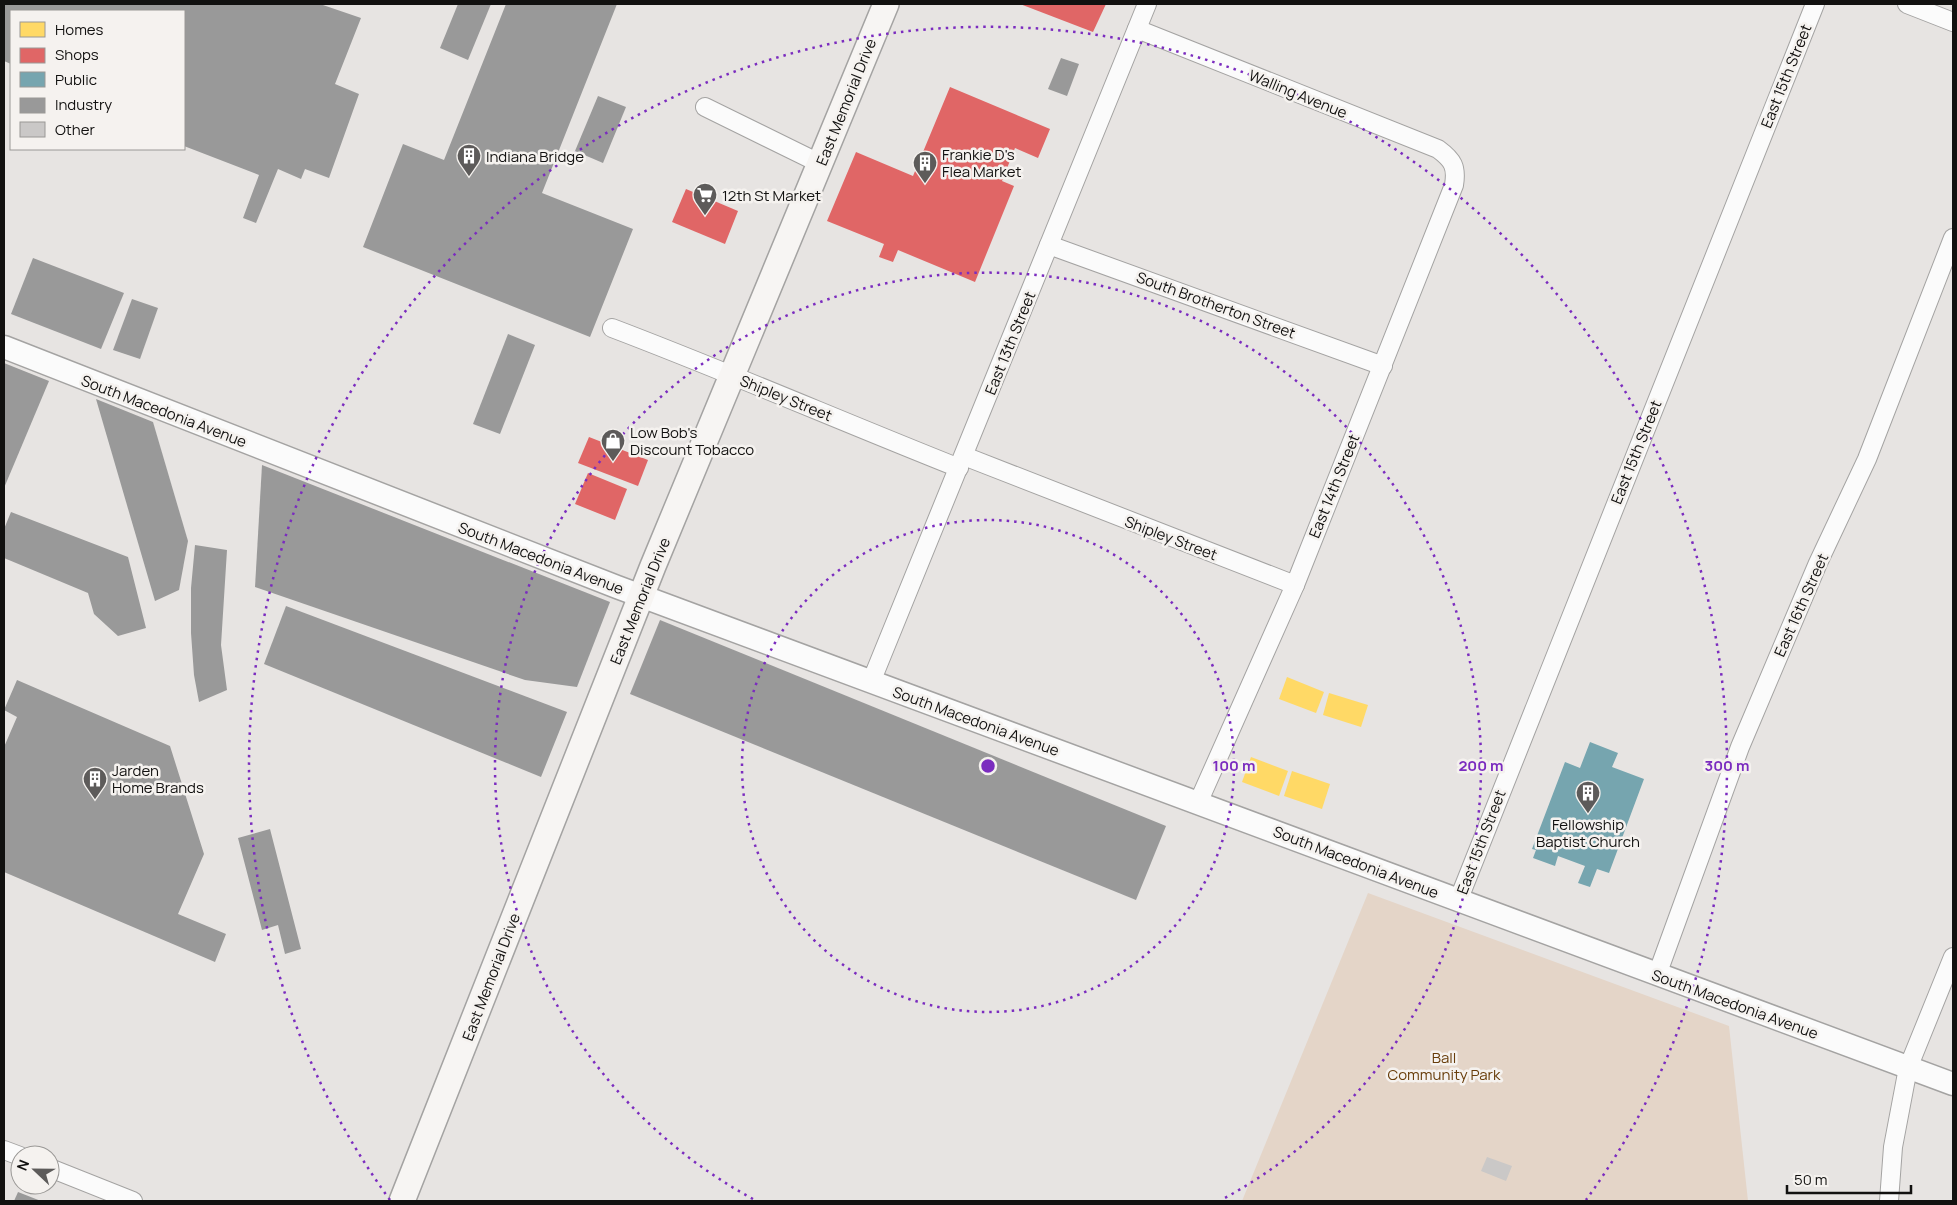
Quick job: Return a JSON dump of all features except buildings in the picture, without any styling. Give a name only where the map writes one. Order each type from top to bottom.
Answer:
[{"type":"main road","name":"East Memorial Drive","points":[[402,1201],[641,596],[886,4]]},
{"type":"street","name":"East 13th Street","points":[[871,682],[1147,4]]},
{"type":"street","name":"East 15th Street","points":[[1458,901],[1815,4]]},
{"type":"street","points":[[1907,4],[1952,19]]},
{"type":"street","name":"Walling Avenue","points":[[1137,29],[1438,149],[1454,165]]},
{"type":"street","points":[[705,107],[821,164]]},
{"type":"street","name":"East 14th Street","points":[[1198,802],[1295,585],[1454,185],[1454,165]]},
{"type":"street","name":"East 16th Street","points":[[1657,975],[1740,747],[1818,563],[1867,459],[1953,238]]},
{"type":"street","name":"South Brotherton Street","points":[[1049,245],[1382,366]]},
{"type":"street","name":"Shipley Street","points":[[612,328],[962,462],[1295,585]]},
{"type":"street","name":"South Macedonia Avenue","points":[[4,347],[641,596],[1953,1084]]},
{"type":"street","points":[[1888,1201],[1893,1147],[1908,1068],[1953,958]]},
{"type":"street","points":[[60,1172],[133,1201]]},
{"type":"green space","name":"Ball Community Park","points":[[1368,893],[1729,1026],[1748,1201],[1242,1201]]},
{"type":"place","name":"Indiana Bridge","points":[[469,177]]},
{"type":"place","name":"Frankie D's Flea Market","points":[[925,184]]},
{"type":"place","name":"12th St Market","points":[[705,216]]},
{"type":"place","name":"Low Bob's Discount Tobacco","points":[[613,462]]},
{"type":"place","name":"Jarden Home Brands","points":[[95,800]]},
{"type":"place","name":"Fellowship Baptist Church","points":[[1588,814]]}]
